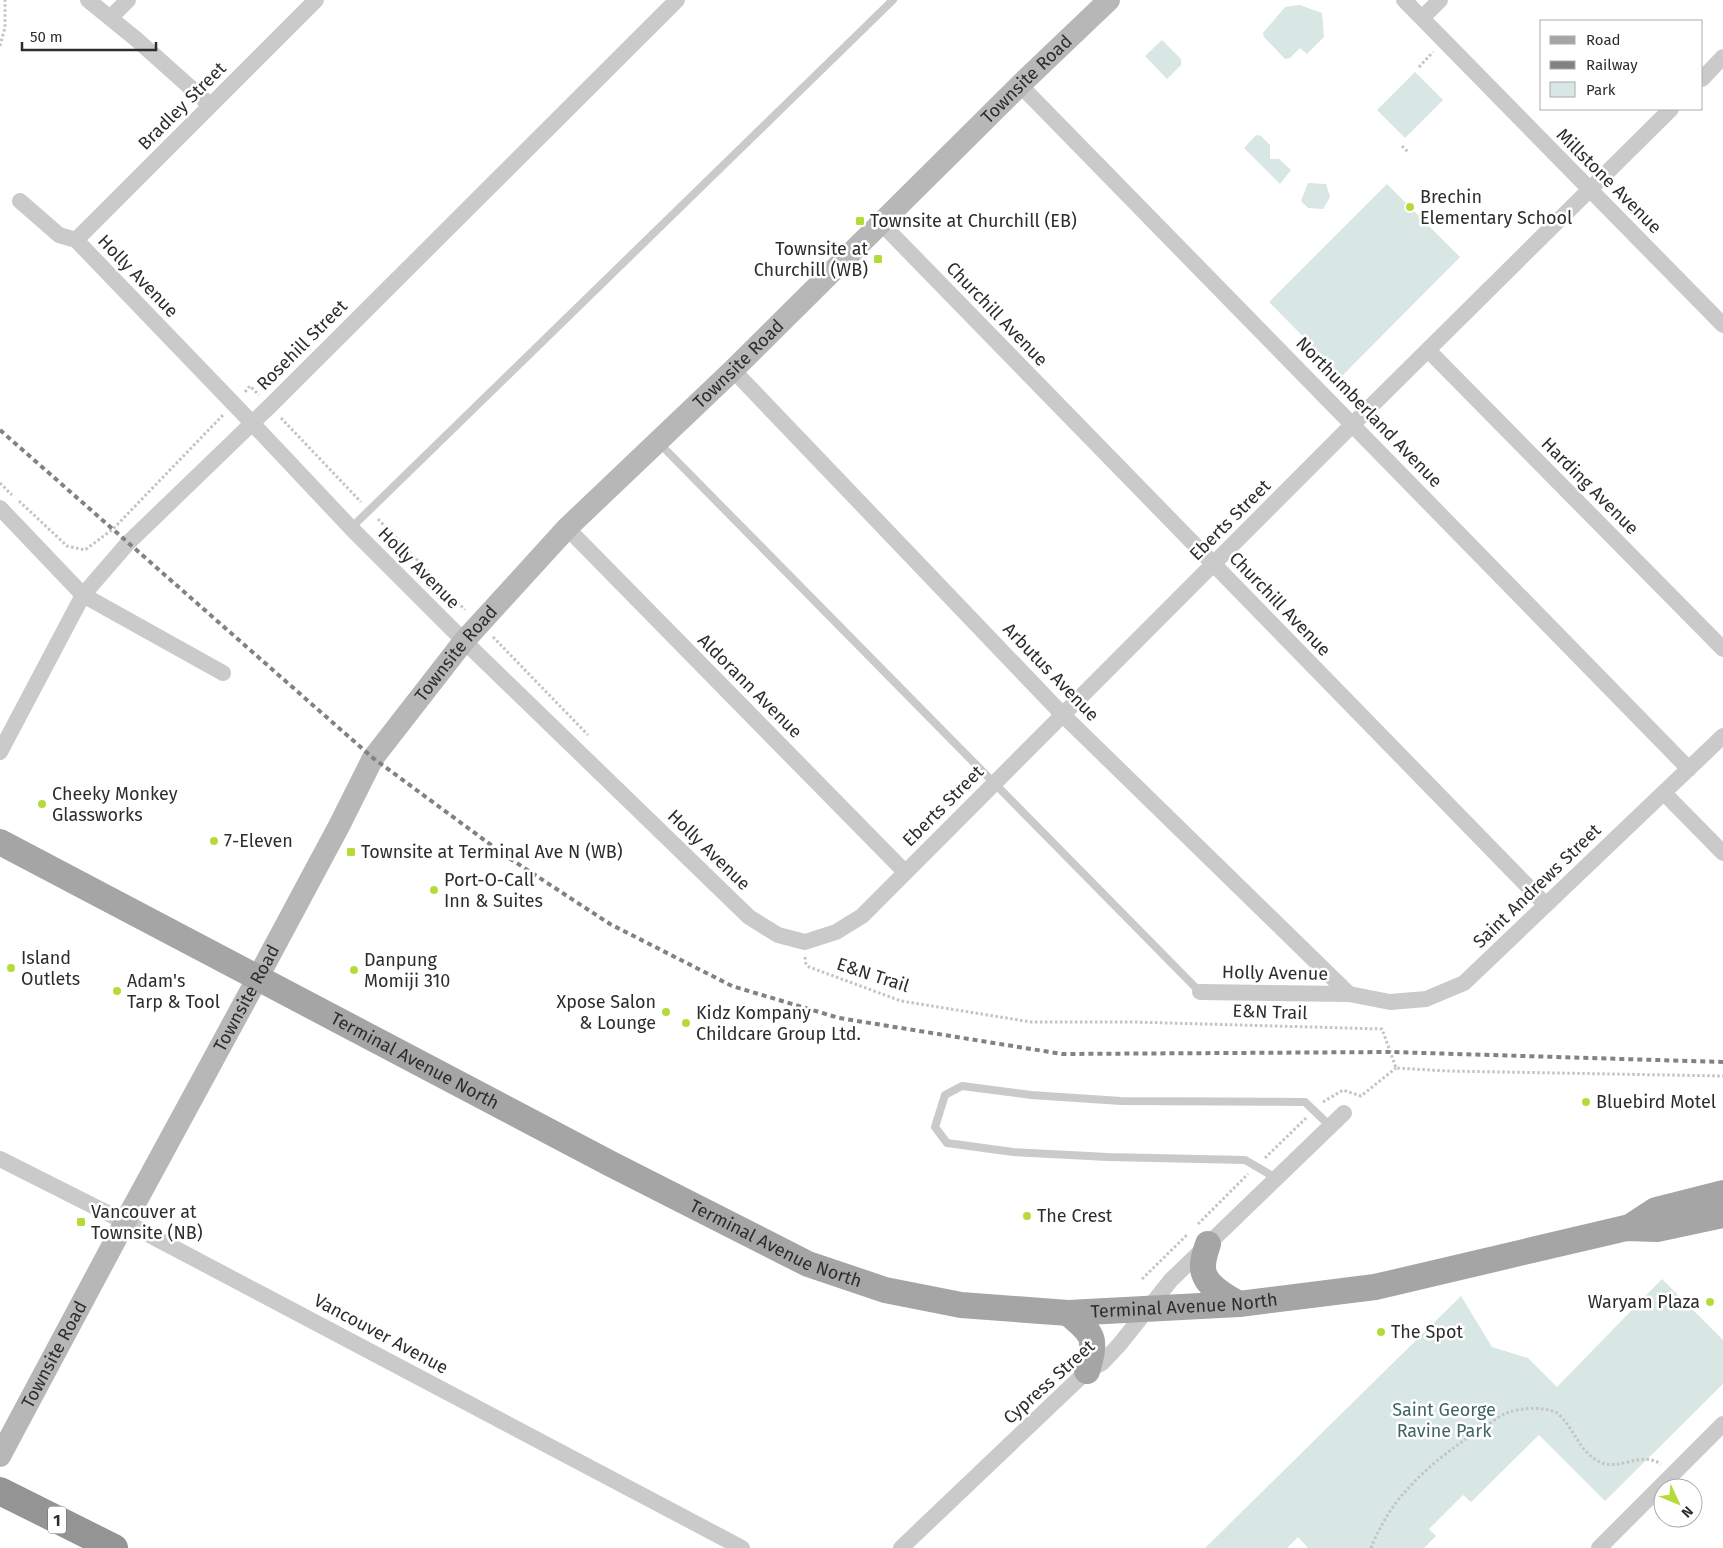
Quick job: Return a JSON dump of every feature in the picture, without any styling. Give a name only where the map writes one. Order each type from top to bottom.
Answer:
[{"type":"highway","name":"1","points":[[0,1492],[114,1548]]},
{"type":"main road","name":"Terminal Avenue North","points":[[0,842],[611,1164],[808,1264],[885,1290],[961,1305],[1068,1313],[1239,1304],[1375,1287],[1630,1227],[1657,1229],[1723,1215]]},
{"type":"main road","name":"Terminal Avenue North","points":[[1630,1227],[1656,1210],[1723,1193]]},
{"type":"main road","points":[[1208,1244],[1204,1259],[1204,1275],[1219,1292],[1239,1304]]},
{"type":"main road","points":[[1068,1313],[1085,1327],[1093,1339],[1092,1356],[1087,1371]]},
{"type":"street","points":[[88,0],[136,39],[210,105]]},
{"type":"street","points":[[110,18],[128,0]]},
{"type":"street","name":"Bradley Street","points":[[76,240],[316,0]]},
{"type":"street","name":"Rosehill Street","points":[[0,752],[83,595],[128,543],[270,406],[677,0]]},
{"type":"street","name":"Townsite Road","points":[[0,1456],[257,979],[373,758],[464,641],[567,528],[733,370],[1020,85],[1109,0]]},
{"type":"street","name":"Millstone Avenue","points":[[1404,0],[1723,325]]},
{"type":"street","points":[[1422,18],[1440,0]]},
{"type":"street","points":[[1703,78],[1723,58]]},
{"type":"street","name":"Northumberland Avenue","points":[[1020,85],[1689,768]]},
{"type":"street","name":"Eberts Street","points":[[805,949],[862,916],[1353,424],[1671,110]]},
{"type":"street","name":"Holly Avenue","points":[[20,201],[59,235],[76,240],[351,528],[464,641],[749,917],[805,949]]},
{"type":"street","name":"Churchill Avenue","points":[[881,223],[1546,905]]},
{"type":"street","name":"Harding Avenue","points":[[1428,350],[1723,649]]},
{"type":"street","name":"Arbutus Avenue","points":[[733,370],[1064,715],[1349,994]]},
{"type":"street","points":[[0,508],[83,595],[223,674]]},
{"type":"street","name":"Aldorann Avenue","points":[[567,528],[905,872]]},
{"type":"street","name":"Saint Andrews Street","points":[[1349,994],[1390,1002],[1426,999],[1464,983],[1723,736]]},
{"type":"street","points":[[1664,792],[1723,853]]},
{"type":"street","name":"Holly Avenue","points":[[1200,992],[1349,994]]},
{"type":"street","name":"Cypress Street","points":[[901,1548],[1087,1371],[1102,1363],[1124,1340],[1171,1280],[1344,1113]]},
{"type":"street","name":"Vancouver Avenue","points":[[0,1159],[125,1222],[742,1548]]},
{"type":"street","points":[[1599,1548],[1723,1424]]},
{"type":"lane","points":[[351,528],[893,0]]},
{"type":"lane","points":[[658,442],[1200,992]]},
{"type":"lane","points":[[1276,1178],[1245,1160],[1108,1157],[1013,1152],[948,1143],[935,1127],[945,1095],[962,1086],[1031,1095],[1122,1101],[1305,1102],[1330,1126]]},
{"type":"path","points":[[0,46],[5,27],[5,0]]},
{"type":"path","points":[[1402,146],[1409,153]]},
{"type":"path","points":[[0,483],[67,546],[85,550],[113,529],[250,386],[591,738]]},
{"type":"path","name":"E&N Trail","points":[[805,949],[806,964],[809,967],[901,1001],[1031,1022],[1133,1022],[1382,1028],[1396,1068],[1446,1071],[1723,1076]]},
{"type":"path","points":[[1371,1548],[1376,1535],[1403,1494],[1427,1469],[1469,1436],[1507,1413],[1521,1409],[1542,1409],[1559,1414],[1571,1429],[1582,1448],[1592,1458],[1605,1464],[1649,1458],[1659,1462],[1673,1474]]},
{"type":"green space","points":[[1300,5],[1322,13],[1324,37],[1307,54],[1300,48],[1290,58],[1285,59],[1264,37],[1263,33],[1285,7]]},
{"type":"green space","points":[[1162,40],[1181,59],[1181,65],[1167,79],[1145,56]]},
{"type":"green space","points":[[1415,72],[1443,100],[1405,138],[1377,110]]},
{"type":"green space","points":[[1256,135],[1261,136],[1270,145],[1270,159],[1279,159],[1291,170],[1280,184],[1244,148]]},
{"type":"green space","points":[[1308,183],[1326,184],[1330,197],[1323,209],[1308,208],[1301,201]]},
{"type":"green space","points":[[1387,184],[1460,257],[1342,376],[1269,302]]},
{"type":"green space","name":"Saint George Ravine Park","points":[[1662,1279],[1723,1340],[1723,1384],[1605,1501],[1539,1435],[1471,1502],[1463,1495],[1429,1529],[1436,1536],[1424,1548],[1308,1548],[1298,1537],[1287,1548],[1205,1548],[1461,1296],[1492,1347],[1528,1358],[1557,1387]]},
{"type":"railway","points":[[0,430],[373,758],[506,856],[610,924],[732,986],[839,1018],[1062,1054],[1391,1052],[1723,1062]]},
{"type":"place","name":"Brechin Elementary School","points":[[1410,207]]},
{"type":"place","name":"Townsite at Churchill (EB)","points":[[860,221]]},
{"type":"place","name":"Townsite at Churchill (WB)","points":[[878,259]]},
{"type":"place","name":"Cheeky Monkey Glassworks","points":[[42,804]]},
{"type":"place","name":"7-Eleven","points":[[214,841]]},
{"type":"place","name":"Townsite at Terminal Ave N (WB)","points":[[351,852]]},
{"type":"place","name":"Port-O-Call Inn & Suites","points":[[434,890]]},
{"type":"place","name":"Island Outlets","points":[[11,968]]},
{"type":"place","name":"Danpung Momiji 310","points":[[354,970]]},
{"type":"place","name":"Adam's Tarp & Tool","points":[[117,991]]},
{"type":"place","name":"Xpose Salon & Lounge","points":[[666,1012]]},
{"type":"place","name":"Kidz Kompany Childcare Group Ltd.","points":[[686,1023]]},
{"type":"place","name":"Bluebird Motel","points":[[1586,1102]]},
{"type":"place","name":"The Crest","points":[[1027,1216]]},
{"type":"place","name":"Vancouver at Townsite (NB)","points":[[81,1222]]},
{"type":"place","name":"Waryam Plaza","points":[[1710,1302]]},
{"type":"place","name":"The Spot","points":[[1381,1332]]}]
